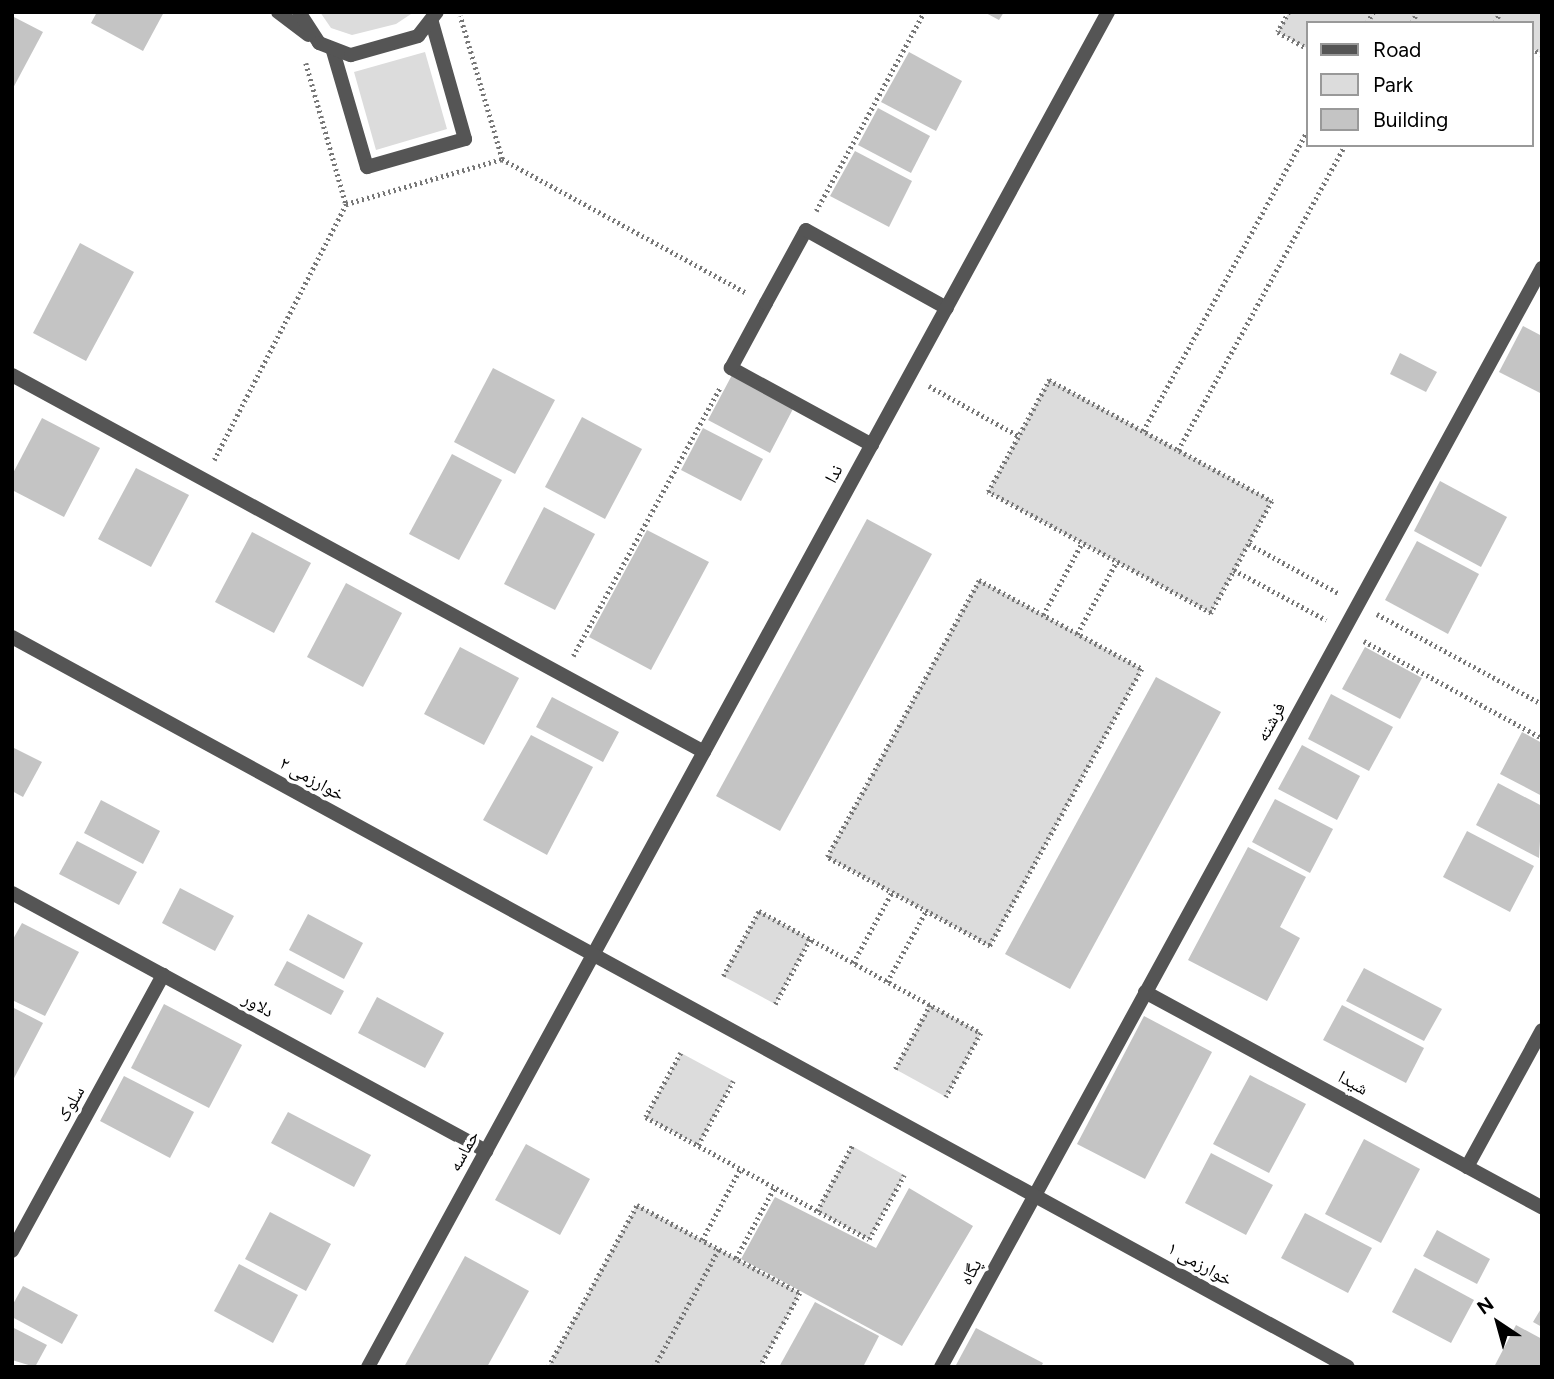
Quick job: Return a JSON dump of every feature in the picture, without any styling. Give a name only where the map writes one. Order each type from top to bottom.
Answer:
[{"type":"street","points":[[278,12],[319,43],[333,51],[351,55],[391,46],[418,36],[434,17]]},
{"type":"street","points":[[299,12],[319,43]]},
{"type":"street","name":"ندا","points":[[593,955],[1108,12]]},
{"type":"street","points":[[333,51],[367,167],[465,139],[434,17]]},
{"type":"street","points":[[872,445],[731,368],[766,303],[806,230],[947,308]]},
{"type":"street","name":"فرشته","points":[[1034,1196],[1542,268]]},
{"type":"street","points":[[12,375],[704,752]]},
{"type":"street","name":"خوارزمی ۲","points":[[12,637],[1034,1196]]},
{"type":"street","name":"دلاور","points":[[12,893],[486,1151]]},
{"type":"street","name":"حماسه","points":[[368,1367],[593,955]]},
{"type":"street","name":"سلوک","points":[[12,1251],[163,975]]},
{"type":"street","name":"شیدا","points":[[1145,992],[1542,1208]]},
{"type":"street","points":[[1467,1167],[1542,1030]]},
{"type":"street","name":"پگاه","points":[[941,1367],[1034,1196]]},
{"type":"street","name":"خوارزمی ۱","points":[[1034,1196],[1348,1367]]},
{"type":"path","points":[[806,230],[925,12]]},
{"type":"path","points":[[1289,12],[1278,32],[1306,47]]},
{"type":"path","points":[[1143,431],[1306,134]]},
{"type":"path","points":[[1178,450],[1344,147]]},
{"type":"path","points":[[502,159],[766,303]]},
{"type":"path","points":[[204,479],[346,204]]},
{"type":"path","points":[[563,675],[731,368]]},
{"type":"path","points":[[909,376],[1019,436]]},
{"type":"path","points":[[1049,380],[1143,431],[1272,501],[1211,613],[988,492],[1049,380]]},
{"type":"path","points":[[1043,615],[1082,543]]},
{"type":"path","points":[[1249,544],[1542,704]]},
{"type":"path","points":[[1077,634],[1117,561]]},
{"type":"path","points":[[1234,570],[1542,737]]},
{"type":"path","points":[[979,580],[1077,634],[1142,669],[990,946],[827,857],[979,580]]},
{"type":"path","points":[[853,963],[892,892]]},
{"type":"path","points":[[723,976],[759,911],[981,1033],[946,1097]]},
{"type":"path","points":[[887,982],[926,911]]},
{"type":"path","points":[[775,1004],[810,939]]},
{"type":"path","points":[[895,1069],[930,1005]]},
{"type":"path","points":[[681,1053],[646,1117],[774,1188],[869,1239],[904,1175]]},
{"type":"path","points":[[698,1145],[733,1081]]},
{"type":"path","points":[[817,1211],[852,1146]]},
{"type":"path","points":[[702,1240],[740,1169]]},
{"type":"path","points":[[736,1258],[774,1188]]},
{"type":"path","points":[[548,1367],[637,1205],[800,1293],[760,1367]]},
{"type":"path","points":[[654,1367],[719,1249]]},
{"type":"green space","points":[[320,12],[414,12],[396,24],[352,35],[331,28]]},
{"type":"green space","points":[[1289,12],[1542,12],[1542,54],[1533,49],[1533,21],[1306,21],[1306,47],[1278,32]]},
{"type":"green space","points":[[425,52],[447,129],[376,150],[354,72]]},
{"type":"green space","points":[[1049,380],[1272,501],[1211,613],[988,492]]},
{"type":"green space","points":[[979,580],[1142,669],[990,946],[827,857]]},
{"type":"green space","points":[[759,911],[810,939],[775,1004],[723,976]]},
{"type":"green space","points":[[930,1005],[981,1033],[946,1097],[895,1069]]},
{"type":"green space","points":[[681,1053],[733,1081],[698,1145],[646,1117]]},
{"type":"green space","points":[[852,1146],[904,1175],[869,1239],[817,1211]]},
{"type":"green space","points":[[637,1205],[800,1293],[760,1367],[548,1367]]},
{"type":"building","points":[[97,12],[164,12],[143,51],[91,23]]},
{"type":"building","points":[[984,12],[1004,12],[999,20]]},
{"type":"building","points":[[12,16],[43,32],[12,90]]},
{"type":"building","points":[[909,52],[962,81],[936,131],[881,102]]},
{"type":"building","points":[[878,108],[930,136],[911,173],[858,145]]},
{"type":"building","points":[[855,151],[912,181],[889,227],[830,196]]},
{"type":"building","points":[[80,243],[134,272],[86,361],[33,333]]},
{"type":"building","points":[[1523,326],[1542,336],[1542,394],[1499,372]]},
{"type":"building","points":[[1400,353],[1437,372],[1426,392],[1390,374]]},
{"type":"building","points":[[493,368],[555,400],[515,474],[454,442]]},
{"type":"building","points":[[732,375],[794,407],[770,453],[708,420]]},
{"type":"building","points":[[582,417],[642,449],[605,519],[545,487]]},
{"type":"building","points":[[42,418],[100,448],[64,517],[12,490],[12,475]]},
{"type":"building","points":[[703,428],[763,459],[741,501],[681,470]]},
{"type":"building","points":[[452,454],[502,480],[459,560],[409,534]]},
{"type":"building","points":[[136,468],[189,495],[151,567],[98,539]]},
{"type":"building","points":[[1440,481],[1507,517],[1481,567],[1414,531]]},
{"type":"building","points":[[544,507],[595,534],[555,610],[504,584]]},
{"type":"building","points":[[867,519],[932,554],[780,831],[716,796]]},
{"type":"building","points":[[647,530],[709,562],[651,670],[589,637]]},
{"type":"building","points":[[252,532],[311,563],[274,633],[215,602]]},
{"type":"building","points":[[1417,541],[1479,574],[1448,634],[1385,600]]},
{"type":"building","points":[[346,583],[402,613],[363,687],[307,657]]},
{"type":"building","points":[[460,647],[519,678],[484,745],[424,714]]},
{"type":"building","points":[[1365,647],[1422,678],[1400,719],[1342,689]]},
{"type":"building","points":[[1156,677],[1221,712],[1070,989],[1005,954]]},
{"type":"building","points":[[1331,694],[1393,727],[1369,771],[1308,739]]},
{"type":"building","points":[[552,697],[619,732],[603,762],[536,727]]},
{"type":"building","points":[[1522,732],[1542,743],[1542,796],[1500,774]]},
{"type":"building","points":[[531,735],[593,767],[547,855],[483,820]]},
{"type":"building","points":[[1302,745],[1360,776],[1337,820],[1278,789]]},
{"type":"building","points":[[12,747],[42,762],[23,797],[12,791]]},
{"type":"building","points":[[1498,783],[1542,806],[1539,858],[1476,825]]},
{"type":"building","points":[[1275,799],[1333,829],[1310,873],[1252,842]]},
{"type":"building","points":[[101,800],[160,831],[143,864],[84,833]]},
{"type":"building","points":[[1467,831],[1534,866],[1510,912],[1443,877]]},
{"type":"building","points":[[77,841],[137,872],[119,905],[59,874]]},
{"type":"building","points":[[1248,847],[1306,877],[1280,927],[1300,938],[1267,1001],[1188,960]]},
{"type":"building","points":[[180,888],[234,916],[215,951],[162,923]]},
{"type":"building","points":[[308,914],[363,943],[344,979],[289,950]]},
{"type":"building","points":[[22,923],[79,952],[45,1016],[12,1000],[12,941]]},
{"type":"building","points":[[287,961],[344,991],[331,1015],[274,985]]},
{"type":"building","points":[[1364,968],[1442,1009],[1424,1041],[1346,1001]]},
{"type":"building","points":[[377,997],[444,1033],[425,1068],[358,1033]]},
{"type":"building","points":[[164,1004],[242,1045],[209,1108],[131,1068]]},
{"type":"building","points":[[1342,1005],[1424,1048],[1406,1083],[1323,1040]]},
{"type":"building","points":[[12,1007],[43,1023],[12,1082]]},
{"type":"building","points":[[1144,1016],[1212,1052],[1145,1179],[1077,1144]]},
{"type":"building","points":[[1250,1075],[1306,1104],[1269,1173],[1213,1144]]},
{"type":"building","points":[[124,1076],[194,1112],[170,1158],[100,1121]]},
{"type":"building","points":[[288,1112],[371,1155],[354,1187],[271,1143]]},
{"type":"building","points":[[1364,1139],[1420,1169],[1381,1243],[1325,1214]]},
{"type":"building","points":[[526,1144],[590,1179],[560,1235],[495,1200]]},
{"type":"building","points":[[1211,1153],[1273,1185],[1246,1235],[1185,1203]]},
{"type":"building","points":[[909,1188],[973,1226],[902,1346],[741,1259],[775,1197],[876,1248]]},
{"type":"building","points":[[270,1212],[331,1244],[306,1291],[245,1259]]},
{"type":"building","points":[[1305,1213],[1372,1248],[1348,1293],[1281,1258]]},
{"type":"building","points":[[1437,1230],[1490,1259],[1477,1284],[1423,1256]]},
{"type":"building","points":[[465,1256],[529,1291],[487,1367],[404,1367]]},
{"type":"building","points":[[239,1264],[298,1295],[273,1343],[214,1311]]},
{"type":"building","points":[[1415,1268],[1474,1300],[1451,1343],[1392,1312]]},
{"type":"building","points":[[23,1286],[78,1315],[62,1344],[12,1317],[12,1306]]},
{"type":"building","points":[[815,1302],[879,1336],[863,1367],[779,1367]]},
{"type":"building","points":[[1542,1307],[1542,1327],[1533,1322]]},
{"type":"building","points":[[1516,1325],[1542,1339],[1542,1367],[1494,1367]]},
{"type":"building","points":[[12,1327],[47,1345],[35,1367],[12,1360]]},
{"type":"building","points":[[976,1328],[1043,1363],[1041,1367],[956,1365]]}]
